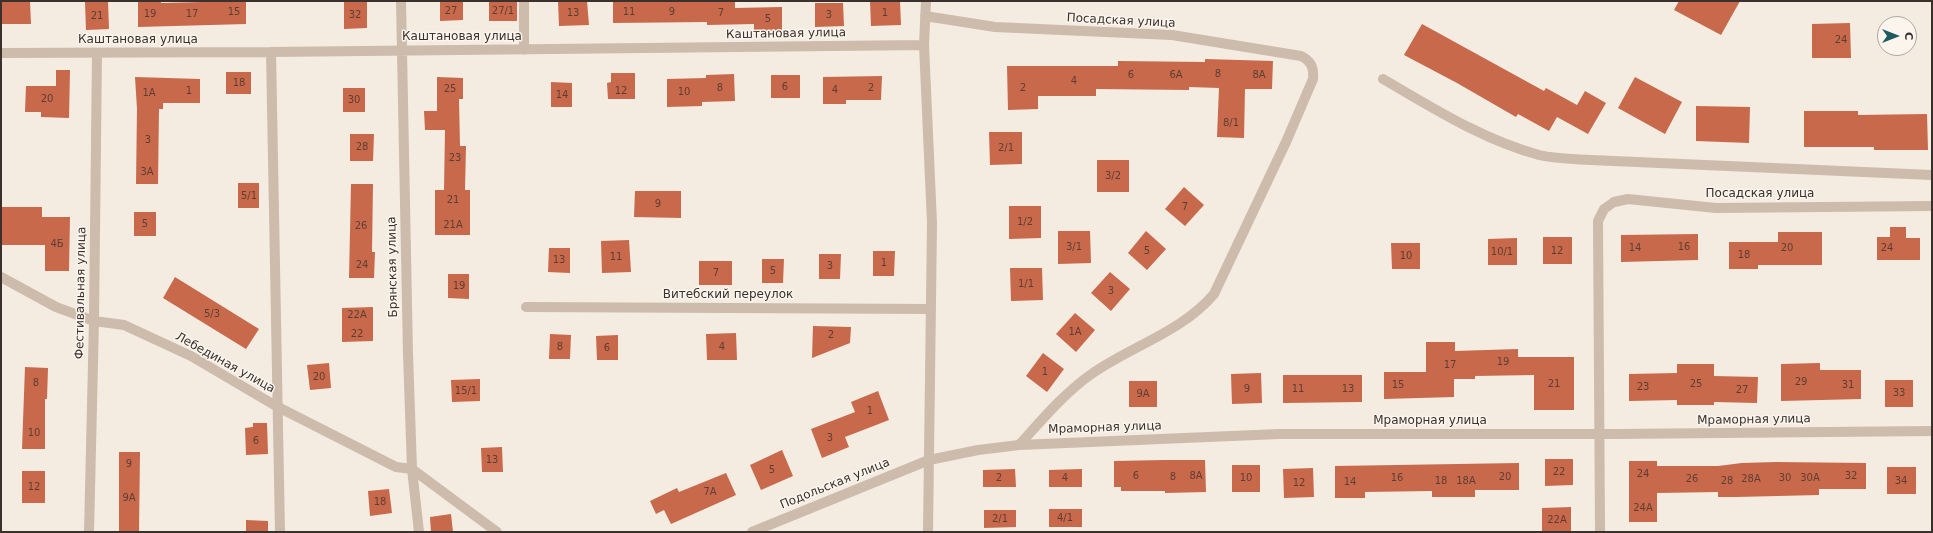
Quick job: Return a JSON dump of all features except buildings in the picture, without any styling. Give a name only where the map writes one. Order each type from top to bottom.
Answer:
[{"type":"street","name":"Брянская улица","points":[[401,1],[408,354],[412,469],[419,532]]},
{"type":"street","points":[[524,1],[524,50]]},
{"type":"street","points":[[926,1],[924,45],[932,223],[928,532]]},
{"type":"street","name":"Посадская улица","points":[[926,16],[995,27],[1172,35],[1301,56],[1308,59],[1312,64],[1314,71],[1313,79],[1286,142],[1214,294],[1203,308],[1182,322],[1121,355],[1092,374],[1056,404],[1019,445]]},
{"type":"street","name":"Каштановая улица","points":[[1,53],[524,50],[924,45]]},
{"type":"street","points":[[270,52],[276,406],[280,532]]},
{"type":"street","name":"Фестивальная улица","points":[[89,532],[94,321],[97,53]]},
{"type":"street","points":[[1384,79],[1466,126],[1499,141],[1551,157],[1932,175]]},
{"type":"street","name":"Посадская улица","points":[[1599,434],[1598,221],[1604,209],[1614,202],[1628,199],[1716,208],[1932,206]]},
{"type":"street","name":"Лебединая улица","points":[[1,277],[56,307],[94,321],[124,325],[191,356],[276,406],[396,467],[412,469]]},
{"type":"street","name":"Витебский переулок","points":[[526,307],[930,309]]},
{"type":"street","name":"Мраморная улица","points":[[929,460],[978,450],[1019,445],[1279,434],[1599,434],[1932,431]]},
{"type":"street","points":[[1599,434],[1600,532]]},
{"type":"street","name":"Подольская улица","points":[[752,532],[929,460]]},
{"type":"street","points":[[412,469],[497,532]]}]
